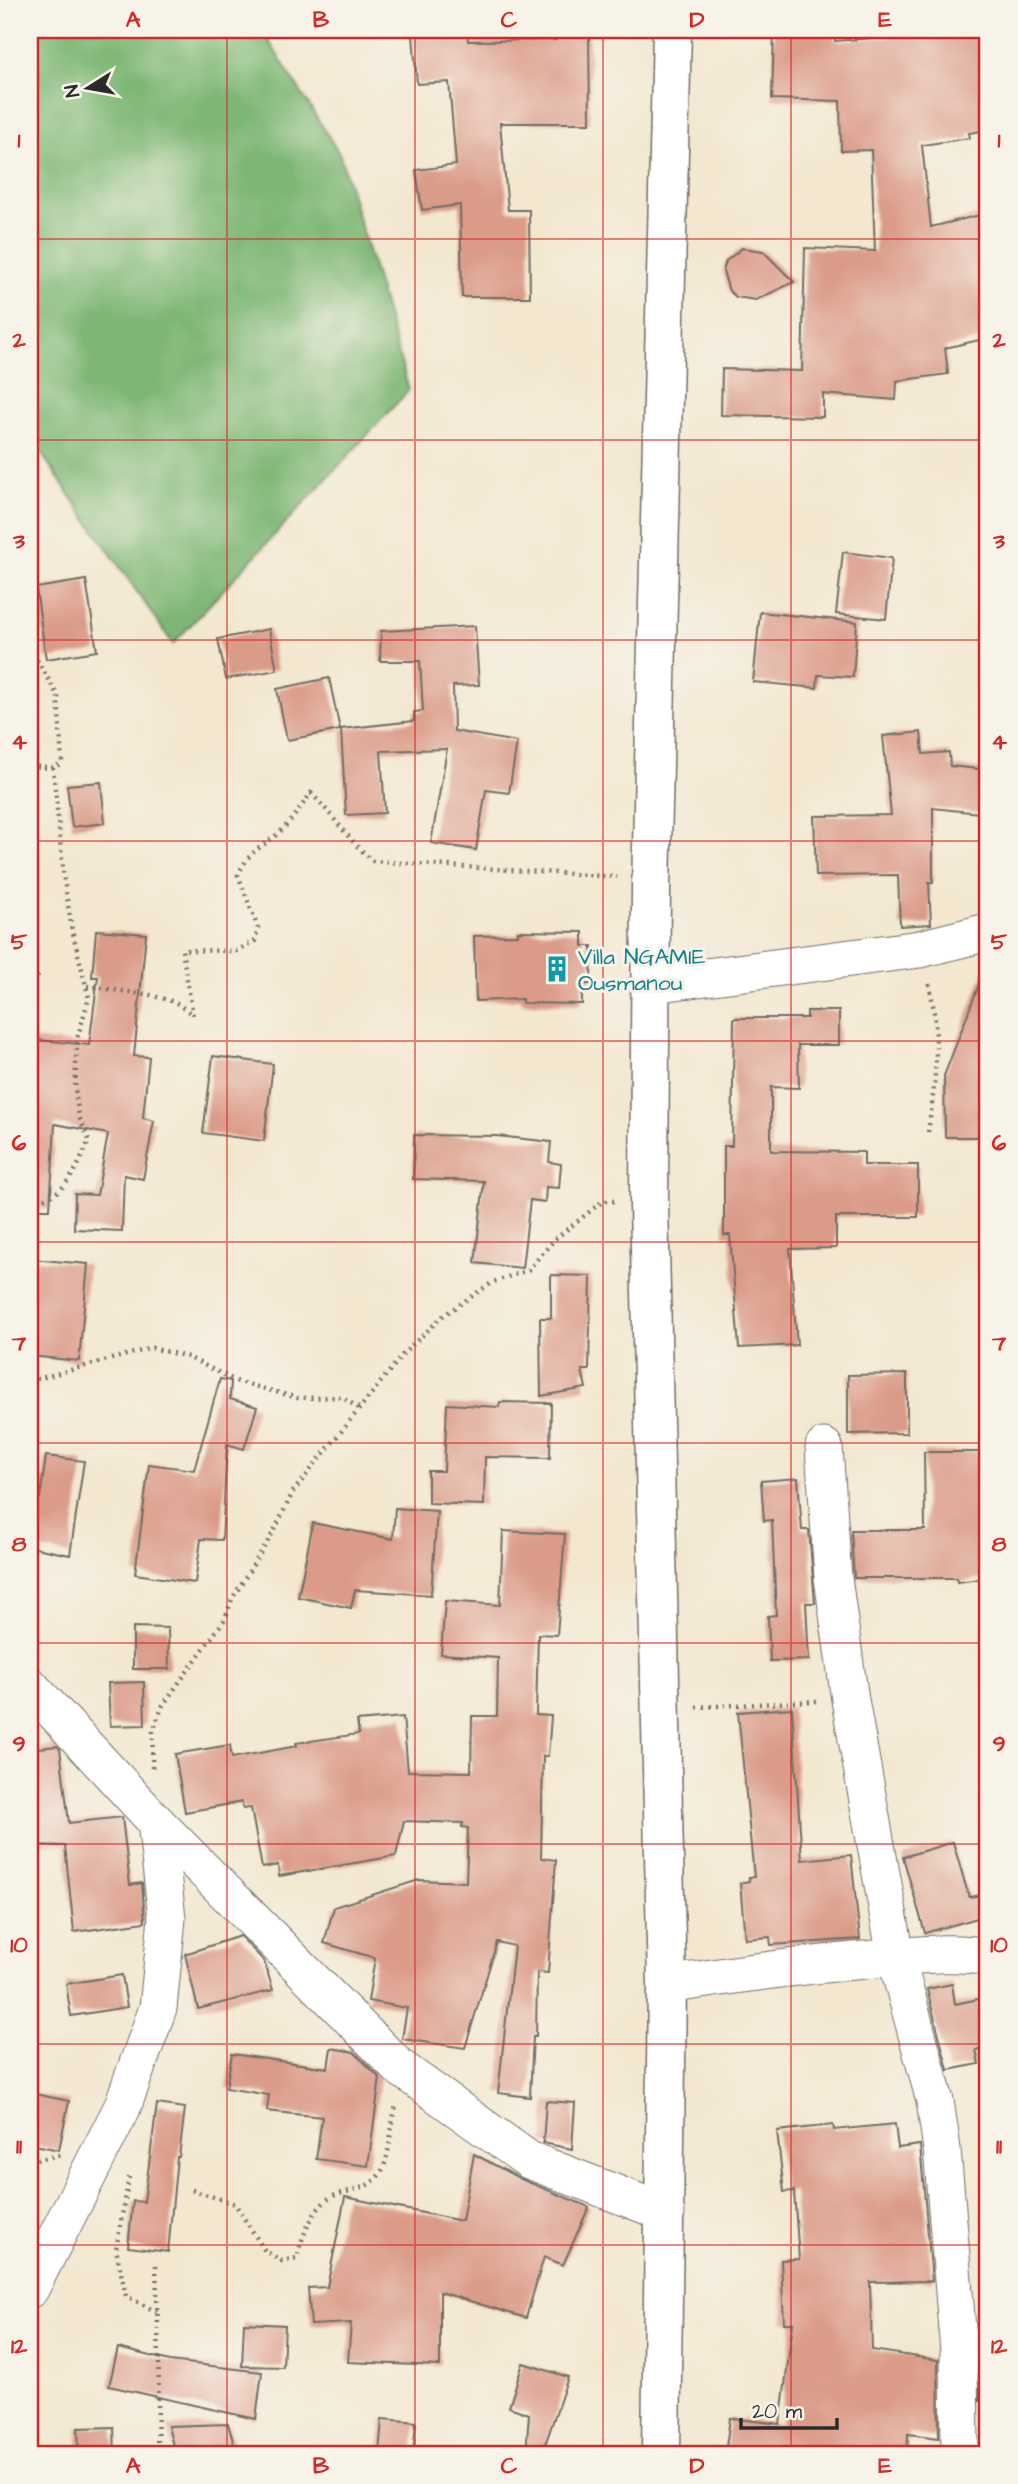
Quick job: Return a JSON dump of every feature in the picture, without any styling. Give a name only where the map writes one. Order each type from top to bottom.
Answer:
[{"type":"main road","points":[[661,2454],[667,1985],[649,1204],[651,888],[672,30]]},
{"type":"street","points":[[652,984],[920,949],[988,932]]},
{"type":"street","points":[[824,1447],[834,1578],[850,1700],[896,1957],[935,2101],[942,2149],[959,2352],[960,2454]]},
{"type":"street","points":[[30,1686],[156,1822],[399,2067],[529,2160],[666,2213]]},
{"type":"street","points":[[30,2289],[122,2108],[158,2008],[167,1918],[156,1822]]},
{"type":"street","points":[[667,1985],[783,1967],[896,1957],[963,1952],[988,1957]]},
{"type":"path","points":[[30,648],[58,696],[62,763],[54,768],[30,766]]},
{"type":"path","points":[[30,1200],[38,1200],[73,1180],[89,1140],[79,1117],[75,1089],[77,1039],[89,998],[72,930],[64,880],[54,768]]},
{"type":"path","points":[[87,986],[150,995],[174,1002],[193,1015],[182,950],[236,950],[255,941],[258,928],[237,875],[248,855],[276,836],[311,793],[333,815],[352,844],[373,860],[526,873],[610,875],[651,888]]},
{"type":"path","points":[[920,949],[936,1030],[935,1083],[928,1132]]},
{"type":"path","points":[[30,989],[39,974]]},
{"type":"path","points":[[156,1822],[151,1777],[153,1731],[163,1705],[225,1619],[232,1599],[274,1531],[293,1492],[404,1353],[444,1315],[493,1282],[528,1270],[555,1239],[603,1201],[649,1204]]},
{"type":"path","points":[[30,1381],[152,1348],[188,1357],[236,1381],[298,1398],[341,1397],[361,1409]]},
{"type":"path","points":[[660,1708],[850,1700]]},
{"type":"path","points":[[192,2190],[235,2204],[265,2251],[282,2261],[297,2258],[300,2242],[323,2204],[335,2195],[357,2192],[380,2175],[388,2151],[388,2130],[399,2095],[399,2067]]},
{"type":"path","points":[[134,2168],[128,2178],[116,2249],[126,2296],[157,2312]]},
{"type":"path","points":[[156,2265],[157,2454]]},
{"type":"green space","points":[[30,30],[262,30],[340,155],[409,390],[173,644],[30,437]]},
{"type":"building","points":[[554,30],[589,30],[590,123],[500,123],[508,210],[529,210],[530,297],[462,297],[460,205],[422,210],[416,170],[456,165],[449,82],[417,84],[413,35],[467,31],[468,41],[556,40]]},
{"type":"building","points":[[774,30],[835,30],[835,41],[936,33],[936,30],[988,30],[988,130],[969,133],[970,138],[922,145],[931,227],[988,213],[988,247],[979,249],[988,288],[988,338],[945,348],[948,374],[897,381],[896,400],[823,394],[823,417],[721,415],[722,369],[802,371],[805,248],[875,251],[871,150],[841,151],[840,101],[772,99]]},
{"type":"building","points":[[742,248],[763,251],[794,282],[756,300],[736,297],[729,291],[723,271],[726,261]]},
{"type":"building","points":[[843,552],[892,558],[886,619],[836,614]]},
{"type":"building","points":[[86,580],[97,651],[46,659],[36,588]]},
{"type":"building","points":[[760,612],[857,622],[853,677],[818,675],[817,688],[753,682]]},
{"type":"building","points":[[475,626],[479,685],[453,686],[454,731],[517,742],[509,793],[486,790],[476,850],[431,843],[447,749],[381,751],[385,813],[346,815],[341,729],[414,721],[414,712],[423,711],[420,661],[380,661],[381,631]]},
{"type":"building","points":[[269,629],[277,670],[226,679],[218,639]]},
{"type":"building","points":[[329,678],[340,730],[287,740],[277,689]]},
{"type":"building","points":[[921,732],[923,754],[949,752],[950,766],[988,770],[988,814],[933,808],[933,882],[929,882],[931,924],[900,926],[898,875],[816,876],[814,816],[891,815],[883,736]]},
{"type":"building","points":[[101,782],[105,823],[72,827],[67,785]]},
{"type":"building","points":[[96,930],[146,934],[134,1056],[149,1057],[143,1118],[154,1121],[143,1179],[124,1175],[122,1231],[74,1229],[75,1194],[97,1195],[108,1134],[55,1124],[50,1209],[30,1209],[30,1039],[89,1045],[98,977],[92,977]]},
{"type":"building","name":"Villa NGAMIE Ousmanou","points":[[518,931],[583,932],[583,946],[592,946],[591,984],[582,984],[582,1004],[522,1003],[522,999],[476,1001],[474,936],[518,935]]},
{"type":"building","points":[[986,966],[988,1137],[945,1137],[944,1076]]},
{"type":"building","points":[[807,1011],[839,1011],[839,1045],[798,1045],[799,1088],[771,1087],[771,1151],[864,1152],[864,1165],[918,1165],[918,1217],[836,1217],[836,1248],[790,1249],[797,1345],[739,1348],[730,1235],[724,1235],[724,1146],[732,1146],[734,1018],[807,1018]]},
{"type":"building","points":[[213,1056],[273,1064],[264,1141],[203,1133]]},
{"type":"building","points":[[414,1135],[497,1136],[551,1142],[549,1162],[561,1164],[559,1188],[546,1187],[545,1202],[530,1200],[522,1268],[475,1263],[484,1181],[413,1179]]},
{"type":"building","points":[[30,1259],[88,1264],[79,1361],[30,1356]]},
{"type":"building","points":[[551,1275],[591,1276],[589,1370],[582,1370],[586,1388],[541,1396],[540,1318],[551,1318]]},
{"type":"building","points":[[907,1374],[907,1433],[848,1434],[848,1375]]},
{"type":"building","points":[[220,1379],[231,1381],[230,1399],[257,1407],[244,1449],[227,1444],[222,1540],[201,1539],[195,1583],[135,1574],[149,1464],[194,1470]]},
{"type":"building","points":[[500,1402],[551,1403],[550,1458],[485,1457],[484,1505],[428,1503],[428,1471],[444,1471],[447,1404],[499,1407]]},
{"type":"building","points":[[924,1452],[988,1452],[988,1505],[979,1505],[988,1578],[957,1582],[957,1578],[854,1578],[851,1530],[925,1530]]},
{"type":"building","points":[[46,1456],[84,1461],[70,1555],[30,1547],[30,1496],[40,1498]]},
{"type":"building","points":[[798,1478],[802,1530],[809,1530],[815,1603],[806,1603],[809,1660],[770,1661],[768,1616],[776,1615],[772,1520],[764,1521],[761,1481]]},
{"type":"building","points":[[395,1508],[437,1511],[431,1595],[355,1590],[351,1608],[298,1597],[313,1523],[393,1539]]},
{"type":"building","points":[[503,1531],[565,1534],[557,1635],[538,1634],[536,1715],[551,1716],[548,1756],[543,1756],[541,1858],[556,1860],[548,1973],[537,1972],[536,2036],[533,2036],[530,2097],[498,2093],[514,1946],[497,1942],[465,2048],[402,2039],[407,2008],[368,2001],[375,1958],[324,1943],[334,1907],[419,1880],[466,1882],[468,1828],[462,1827],[463,1823],[404,1821],[396,1856],[279,1876],[278,1865],[262,1868],[251,1808],[243,1809],[242,1802],[185,1812],[175,1754],[230,1745],[232,1758],[297,1746],[296,1743],[359,1734],[357,1721],[403,1717],[408,1771],[471,1772],[472,1716],[497,1716],[498,1658],[441,1654],[445,1601],[500,1605]]},
{"type":"building","points":[[133,1627],[168,1628],[169,1669],[133,1669]]},
{"type":"building","points":[[144,1682],[145,1725],[110,1726],[108,1683]]},
{"type":"building","points":[[792,1708],[802,1860],[851,1855],[860,1939],[771,1945],[770,1937],[745,1939],[740,1883],[754,1877],[738,1712]]},
{"type":"building","points":[[57,1746],[60,1749],[69,1823],[122,1817],[130,1885],[142,1883],[145,1922],[74,1932],[65,1846],[30,1845],[30,1749]]},
{"type":"building","points":[[953,1842],[969,1897],[988,1894],[988,1915],[925,1933],[903,1857]]},
{"type":"building","points":[[240,1936],[264,1961],[273,1990],[198,2009],[185,1954]]},
{"type":"building","points":[[122,1975],[127,2007],[71,2016],[66,1984]]},
{"type":"building","points":[[952,1984],[955,2004],[988,1997],[988,2047],[976,2050],[979,2064],[948,2070],[927,1989]]},
{"type":"building","points":[[331,2048],[354,2052],[380,2078],[368,2166],[316,2159],[322,2117],[267,2111],[269,2095],[226,2088],[232,2054],[328,2068]]},
{"type":"building","points":[[30,2093],[69,2101],[59,2150],[30,2144]]},
{"type":"building","points":[[546,2101],[575,2103],[572,2149],[543,2143]]},
{"type":"building","points":[[157,2104],[185,2108],[177,2157],[168,2252],[128,2247],[133,2201],[144,2202]]},
{"type":"building","points":[[895,2124],[898,2148],[920,2145],[932,2281],[870,2282],[872,2350],[938,2360],[939,2438],[908,2434],[907,2454],[725,2454],[730,2418],[780,2424],[793,2323],[784,2323],[781,2260],[799,2259],[794,2191],[784,2192],[777,2131],[833,2125],[834,2130]]},
{"type":"building","points":[[474,2154],[521,2179],[589,2207],[563,2265],[544,2257],[526,2318],[440,2292],[440,2366],[348,2362],[351,2323],[311,2325],[308,2288],[327,2287],[345,2197],[462,2221]]},
{"type":"building","points":[[244,2323],[285,2325],[283,2367],[242,2366]]},
{"type":"building","points":[[118,2348],[170,2361],[262,2372],[256,2419],[109,2386]]},
{"type":"building","points":[[523,2363],[568,2377],[542,2454],[526,2454],[529,2414],[509,2407]]},
{"type":"building","points":[[980,2365],[988,2366],[988,2401],[980,2401]]},
{"type":"building","points":[[382,2419],[416,2422],[413,2454],[379,2454]]},
{"type":"building","points":[[228,2424],[237,2454],[175,2454],[168,2426]]},
{"type":"building","points":[[114,2427],[115,2454],[79,2454],[78,2428]]},
{"type":"place","name":"Villa NGAMIE Ousmanou","points":[[557,969]]}]
